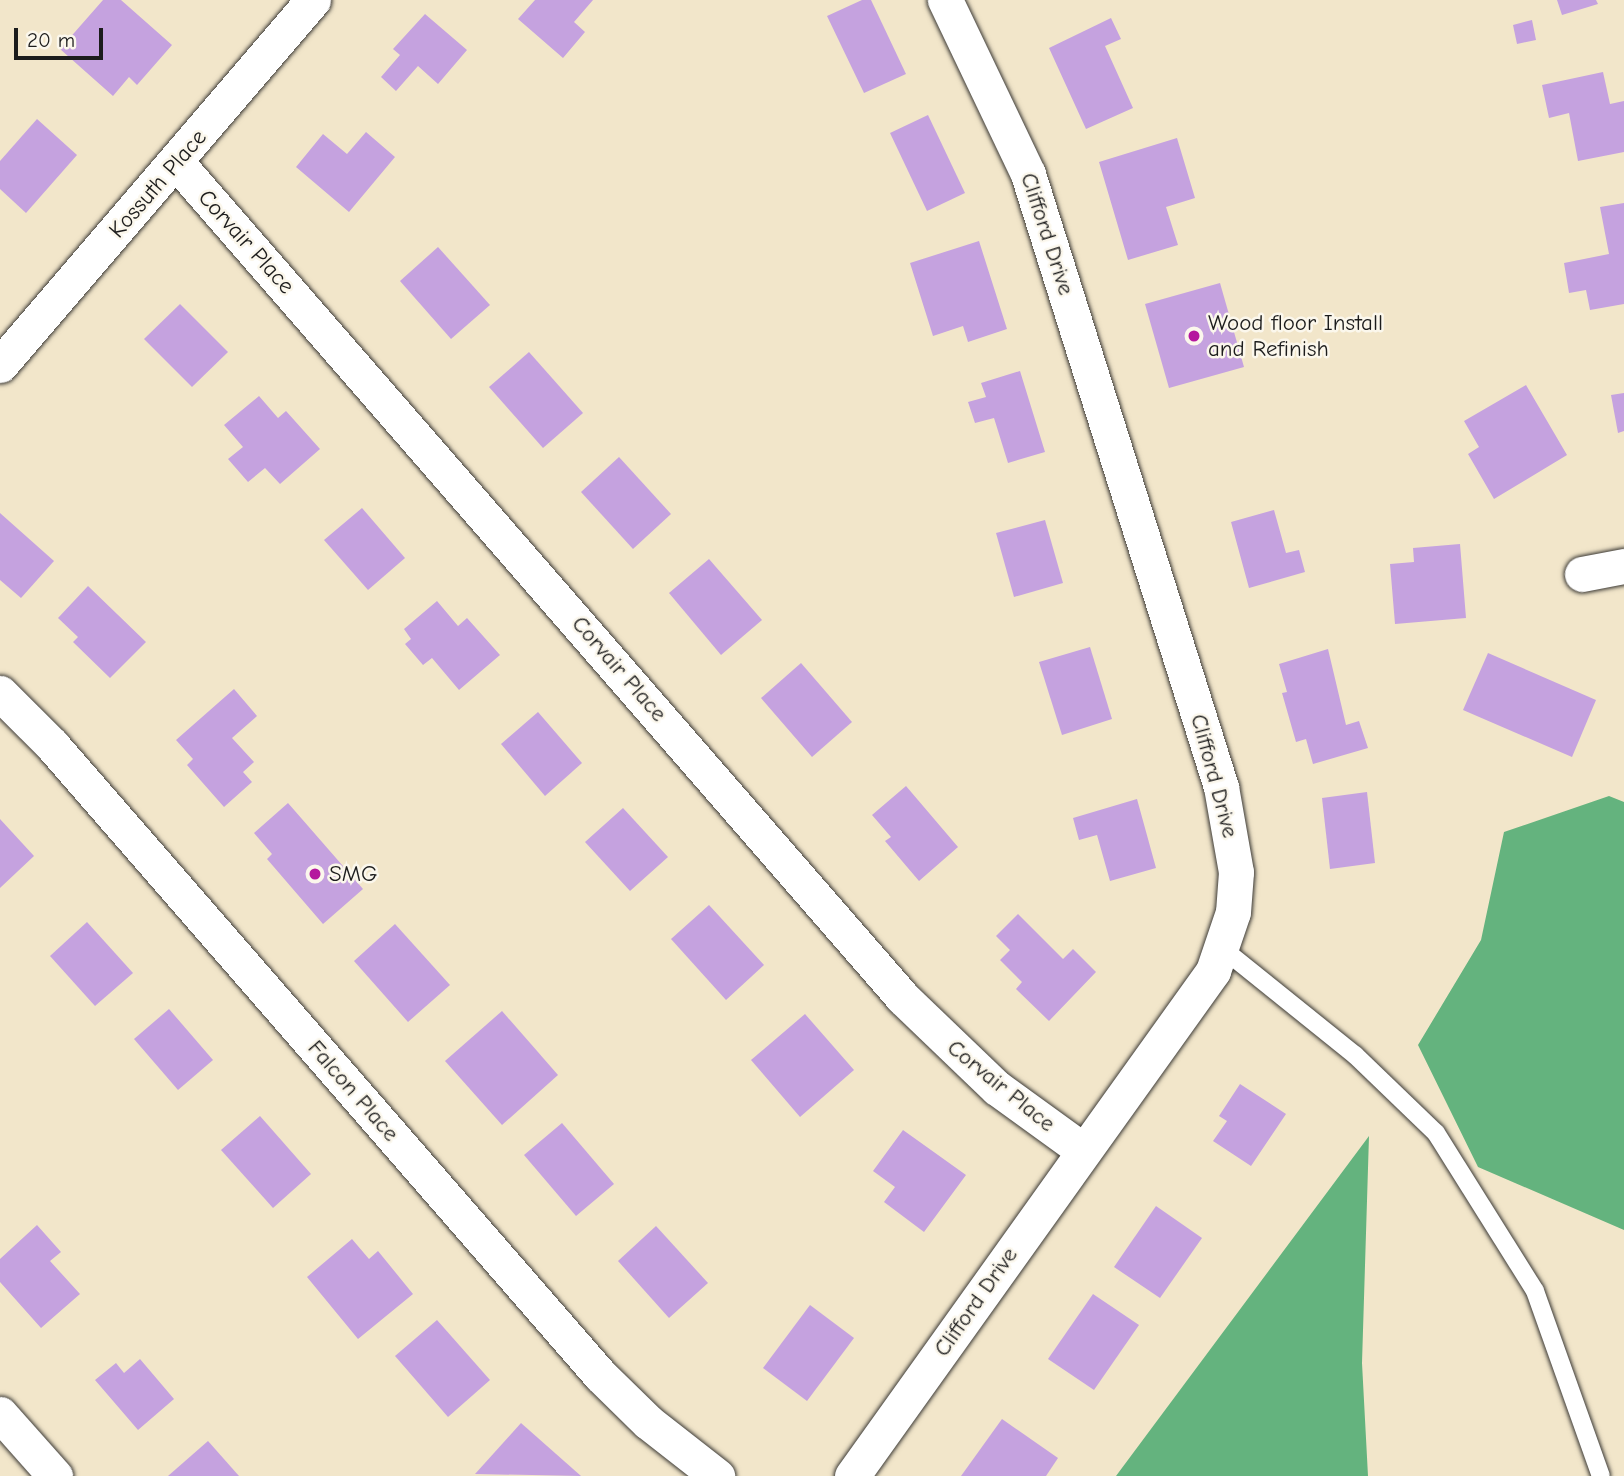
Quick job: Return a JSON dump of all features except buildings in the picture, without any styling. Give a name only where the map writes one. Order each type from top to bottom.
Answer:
[{"type":"street","name":"Kossuth Place","points":[[0,365],[177,163],[313,0]]},
{"type":"street","name":"Clifford Drive","points":[[852,1476],[1213,971],[1223,949],[1233,912],[1236,872],[1221,787],[1028,174],[945,0]]},
{"type":"street","name":"Corvair Place","points":[[177,163],[903,998],[997,1088],[1084,1151]]},
{"type":"street","points":[[1581,574],[1624,566]]},
{"type":"street","name":"Falcon Place","points":[[0,694],[61,755],[600,1375],[648,1422],[717,1476]]},
{"type":"street","points":[[0,1414],[55,1476]]},
{"type":"lane","points":[[1223,949],[1355,1055],[1436,1133],[1535,1291],[1601,1476]]},
{"type":"green space","points":[[1609,796],[1624,802],[1624,1230],[1478,1167],[1418,1045],[1481,940],[1504,832]]},
{"type":"green space","points":[[1369,1136],[1362,1363],[1368,1476],[1116,1476]]},
{"type":"place","name":"Wood floor Install and Refinish","points":[[1194,336]]},
{"type":"place","name":"SMG","points":[[315,874]]}]
